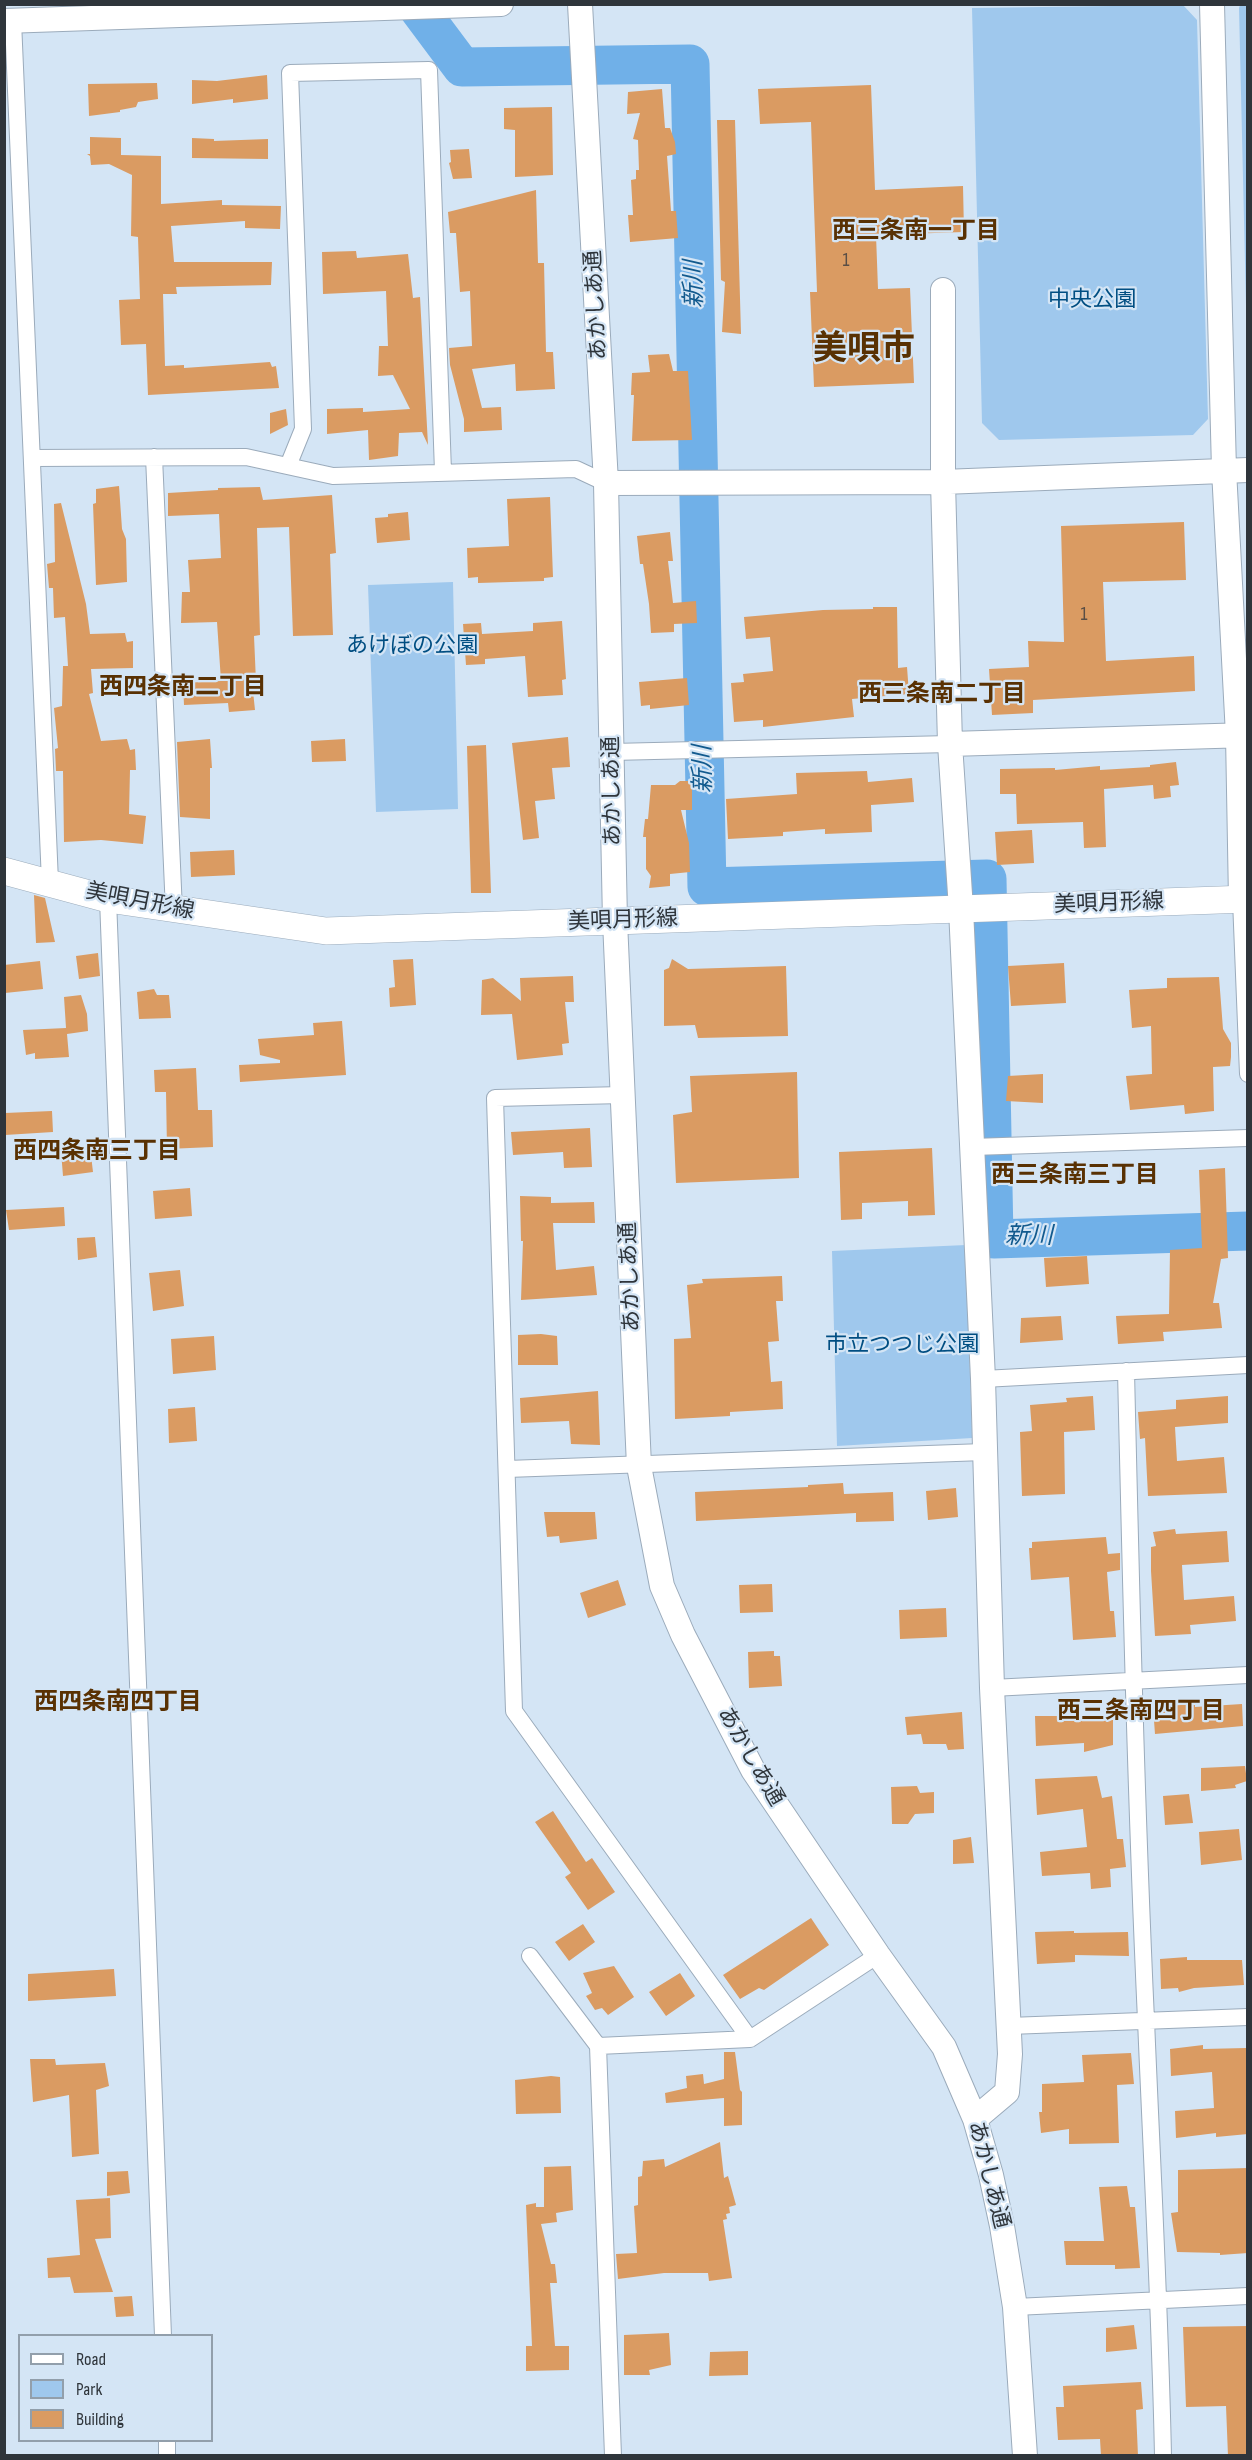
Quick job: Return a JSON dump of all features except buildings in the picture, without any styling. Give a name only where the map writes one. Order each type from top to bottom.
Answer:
[{"type":"main road","name":"美唄月形線","points":[[4,871],[108,899],[326,931],[1244,899]]},
{"type":"street","points":[[50,882],[32,458],[9,21],[228,10],[501,4]]},
{"type":"street","name":"あかしあ通","points":[[580,4],[606,483],[615,921],[639,1466],[662,1586],[684,1635],[753,1770],[878,1955],[944,2047],[975,2119],[991,2175],[1002,2226],[1015,2307],[1025,2456]]},
{"type":"street","points":[[1212,4],[1236,470],[1248,1074]]},
{"type":"street","points":[[288,466],[303,429],[290,73],[429,70],[443,472]]},
{"type":"street","points":[[944,290],[943,482],[950,744],[961,909],[972,1147],[992,1688],[1009,2026],[1007,2092],[975,2119]]},
{"type":"street","points":[[154,457],[174,910]]},
{"type":"street","points":[[32,458],[246,457],[333,476],[576,469],[606,483],[943,482],[1236,470]]},
{"type":"street","points":[[612,752],[1243,735]]},
{"type":"street","points":[[108,899],[163,2334]]},
{"type":"street","points":[[623,1095],[495,1098],[514,1711],[750,2039]]},
{"type":"street","points":[[972,1147],[1248,1138]]},
{"type":"street","points":[[982,1379],[1248,1365]]},
{"type":"street","points":[[1126,1371],[1133,1681],[1146,2021],[1160,2300],[1163,2456]]},
{"type":"street","points":[[507,1469],[984,1452]]},
{"type":"street","points":[[992,1688],[1248,1675]]},
{"type":"street","points":[[598,2046],[750,2039],[878,1955]]},
{"type":"street","points":[[530,1956],[598,2046],[613,2456]]},
{"type":"street","points":[[1009,2026],[1248,2017]]},
{"type":"street","points":[[1015,2307],[1248,2296]]},
{"type":"green space","name":"中央公園","points":[[1183,5],[1197,20],[1208,419],[1193,435],[999,440],[982,423],[972,8]]},
{"type":"green space","points":[[1240,5],[1248,5],[1247,348],[1239,8]]},
{"type":"green space","name":"あけぼの公園","points":[[453,582],[458,809],[376,812],[368,585]]},
{"type":"green space","name":"市立つつじ公園","points":[[966,1245],[972,1438],[837,1446],[832,1251]]},
{"type":"waterway","name":"新川","points":[[415,4],[462,67],[690,64],[707,887],[987,879],[994,1239],[1248,1231]]},
{"type":"district","name":"西三条南一丁目","points":[[916,232]]},
{"type":"district","name":"美唄市","points":[[864,350]]},
{"type":"district","name":"西四条南二丁目","points":[[183,688]]},
{"type":"district","name":"西三条南二丁目","points":[[942,695]]},
{"type":"district","name":"西四条南三丁目","points":[[97,1152]]},
{"type":"district","name":"西三条南三丁目","points":[[1075,1176]]},
{"type":"district","name":"西四条南四丁目","points":[[118,1703]]},
{"type":"district","name":"西三条南四丁目","points":[[1141,1712]]}]
